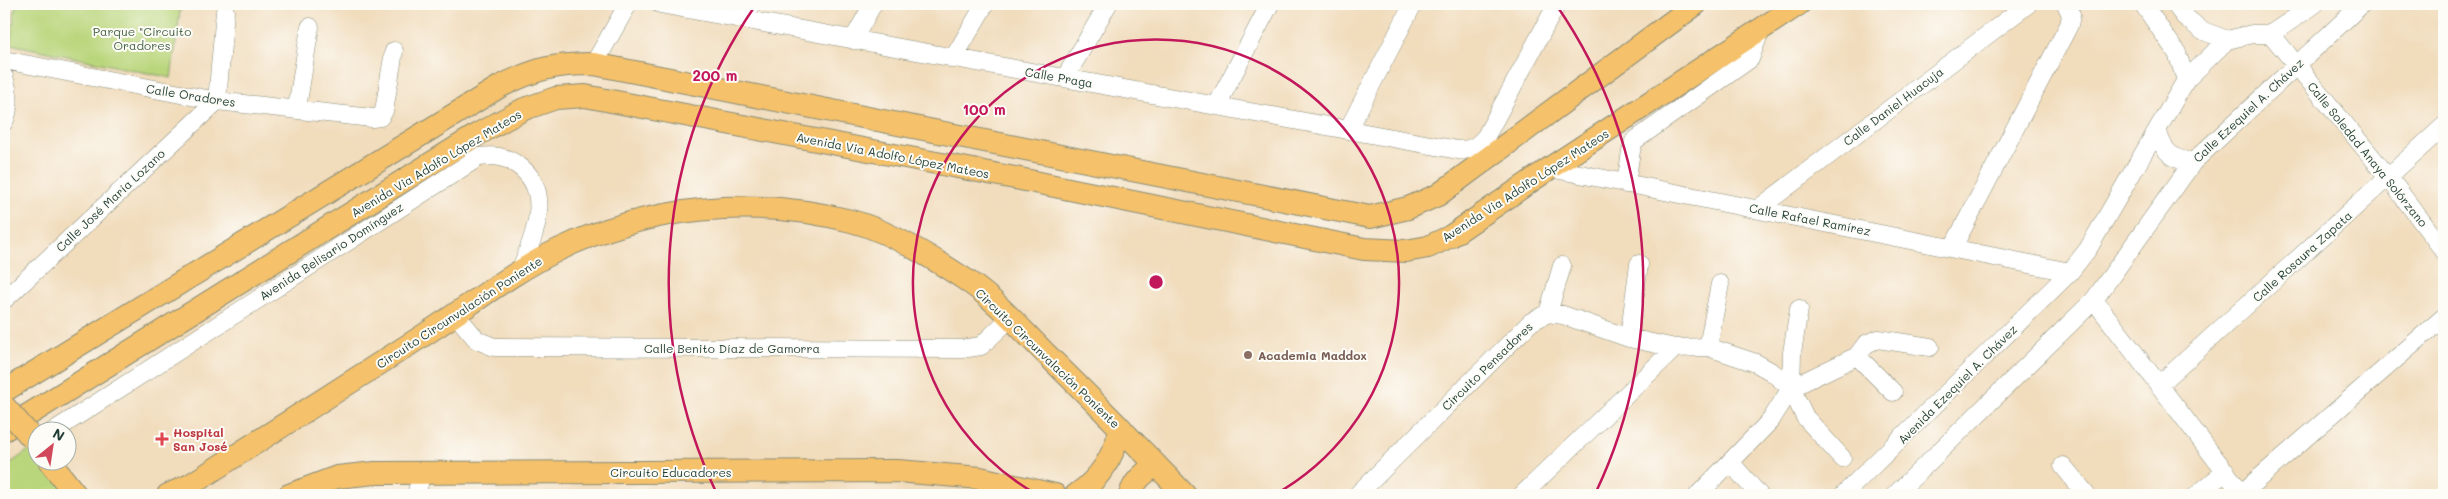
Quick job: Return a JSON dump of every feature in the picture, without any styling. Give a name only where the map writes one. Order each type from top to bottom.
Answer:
[{"type":"main road","points":[[4,391],[499,87],[543,68],[566,64],[594,64],[1370,217],[1408,208],[1438,195],[1696,4]]},
{"type":"main road","name":"Avenida Via Adolfo López Mateos","points":[[4,430],[478,134],[524,109],[556,98],[585,96],[613,101],[1373,249],[1406,252],[1428,247],[1451,236],[1550,168],[1799,4]]},
{"type":"main road","name":"Circuito Circunvalación Poniente","points":[[168,495],[190,490],[520,271],[556,251],[599,231],[655,216],[701,208],[796,211],[853,221],[886,235],[928,257],[969,282],[1010,318],[1121,428],[1185,495]]},
{"type":"main road","points":[[4,406],[28,429]]},
{"type":"main road","points":[[1076,495],[1089,486],[1104,470],[1115,450],[1121,428]]},
{"type":"main road","points":[[1130,495],[1132,487],[1143,473],[1156,465]]},
{"type":"main road","name":"Circuito Educadores","points":[[297,494],[336,477],[374,473],[898,470],[980,478],[1055,495]]},
{"type":"main road","points":[[58,472],[76,495]]},
{"type":"street","points":[[594,64],[628,4]]},
{"type":"street","name":"Calle Praga","points":[[660,4],[953,59],[1349,128],[1458,150]]},
{"type":"street","points":[[743,20],[752,4]]},
{"type":"street","points":[[853,40],[873,4]]},
{"type":"street","points":[[953,59],[985,4]]},
{"type":"street","points":[[1065,78],[1108,4]]},
{"type":"street","points":[[1217,105],[1270,4]]},
{"type":"street","points":[[1349,128],[1413,4]]},
{"type":"street","points":[[1458,150],[1469,150],[1477,146],[1486,136],[1557,4]]},
{"type":"street","name":"Calle Daniel Huacuja","points":[[1758,209],[2028,4]]},
{"type":"street","points":[[1953,247],[2069,25],[2070,15],[2066,4]]},
{"type":"street","points":[[2143,4],[2177,53],[2186,80]]},
{"type":"street","points":[[2175,4],[2184,16],[2201,30],[2227,40]]},
{"type":"street","points":[[2070,272],[2088,250],[2158,132],[2186,80],[2227,40],[2252,34],[2271,34],[2315,4]]},
{"type":"street","name":"Calle Ezequiel A. Chávez","points":[[2094,300],[2193,162],[2362,4]]},
{"type":"street","points":[[217,101],[225,10]]},
{"type":"street","points":[[297,108],[310,27]]},
{"type":"street","points":[[1626,184],[1634,141],[1750,59],[1760,31]]},
{"type":"street","name":"Calle Soledad Anaya Solórzano","points":[[2271,34],[2389,178],[2444,251]]},
{"type":"street","name":"Calle Oradores","points":[[4,60],[217,101],[297,108],[372,118],[380,117],[384,111],[394,51]]},
{"type":"street","points":[[4,77],[9,102],[9,111],[4,122]]},
{"type":"street","name":"Calle José María Lozano","points":[[4,300],[217,101]]},
{"type":"street","name":"Calle Rosaura Zapata","points":[[2160,384],[2389,178],[2444,126]]},
{"type":"street","points":[[2158,132],[2161,144],[2169,154],[2180,160],[2193,162]]},
{"type":"street","points":[[1458,150],[1480,164],[1484,153],[1486,136]]},
{"type":"street","name":"Avenida Belisario Domínguez","points":[[67,422],[479,157],[500,156],[510,161],[530,177],[537,190],[539,212],[520,271]]},
{"type":"street","name":"Calle Rafael Ramírez","points":[[1550,168],[1953,247],[2070,272]]},
{"type":"street","points":[[1629,338],[1639,264]]},
{"type":"street","points":[[1562,266],[1548,313],[1563,315],[1629,338],[1675,348],[1708,348],[1756,363],[1772,372],[1791,388],[1805,417],[1842,458]]},
{"type":"street","name":"Avenida Ezequiel A. Chávez","points":[[1843,495],[2070,272]]},
{"type":"street","points":[[1708,348],[1720,284]]},
{"type":"street","points":[[1895,495],[2094,300],[2243,494],[2444,317]]},
{"type":"street","points":[[1698,495],[1731,464],[1771,420],[1791,388],[1792,353],[1799,309]]},
{"type":"street","name":"Circuito Pensadores","points":[[1357,495],[1531,322],[1548,313]]},
{"type":"street","name":"Calle Benito Díaz de Gamorra","points":[[456,314],[477,340],[494,348],[962,349],[981,346],[1010,318]]},
{"type":"street","points":[[1791,388],[1857,356],[1866,344],[1878,340],[1930,347]]},
{"type":"street","points":[[1522,495],[1675,348]]},
{"type":"street","points":[[1857,356],[1893,392]]},
{"type":"street","points":[[1731,464],[1759,495]]},
{"type":"street","points":[[2063,466],[2087,495]]},
{"type":"street","points":[[2197,495],[2226,471]]},
{"type":"street","points":[[416,495],[422,473]]},
{"type":"green space","name":"Parque \"Circuito Oradores","points":[[16,4],[181,4],[171,78],[10,44]]},
{"type":"green space","points":[[28,451],[28,472],[57,472],[76,495],[4,495],[4,468]]},
{"type":"place","name":"Academia Maddox","points":[[1248,355]]},
{"type":"place","name":"Hospital San José","points":[[162,439]]}]
